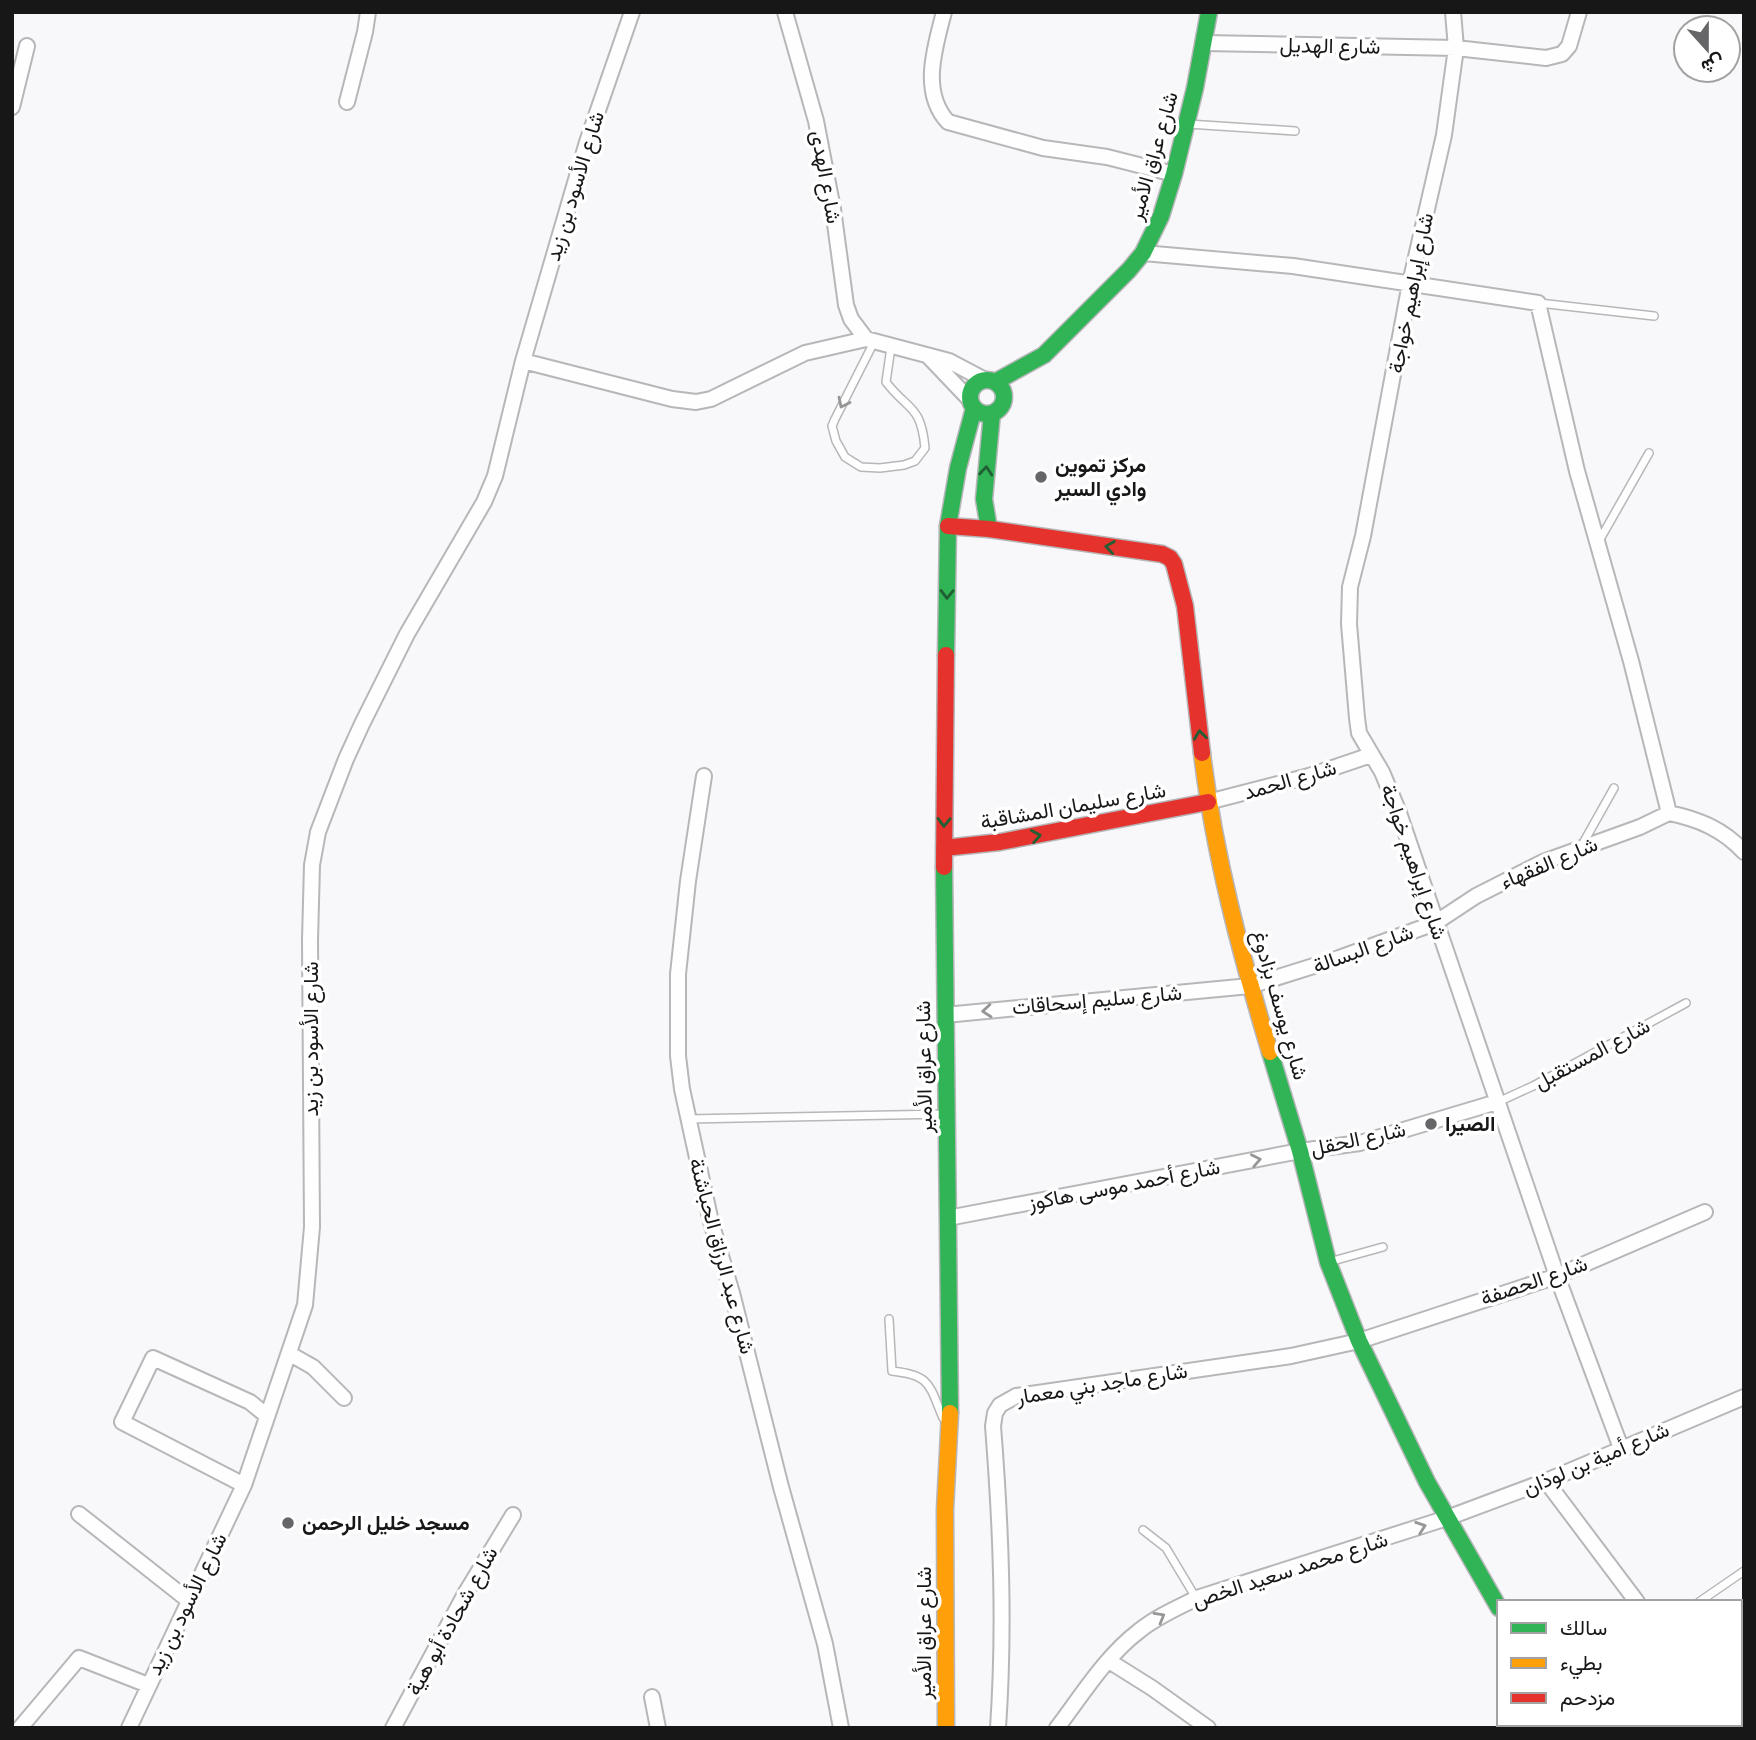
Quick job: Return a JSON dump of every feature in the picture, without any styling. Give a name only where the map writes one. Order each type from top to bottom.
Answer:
[{"type":"main road","name":"شارع عراق الأمير","points":[[990,381],[1044,355],[1143,253],[1161,216],[1174,174],[1187,124],[1209,12]]},
{"type":"main road","name":"شارع عراق الأمير","points":[[1004,396],[1043,362],[1044,355]]},
{"type":"main road","points":[[990,381],[1000,385],[1004,396],[1001,407],[992,413],[982,414],[972,404],[973,386],[990,381]]},
{"type":"main road","name":"شارع عراق الأمير","points":[[946,1728],[945,1509],[950,1435],[944,848],[948,526],[972,404]]},
{"type":"main road","points":[[948,526],[989,529],[984,499],[992,413]]},
{"type":"main road","name":"شارع يوسف بزادوغ","points":[[989,529],[1161,554],[1170,558],[1181,584],[1185,606],[1208,802],[1250,986],[1300,1151],[1328,1262],[1359,1341],[1447,1518],[1497,1605]]},
{"type":"main road","name":"شارع سليمان المشاقبة","points":[[944,848],[1000,842],[1208,802]]},
{"type":"street","points":[[346,102],[368,12]]},
{"type":"street","name":"شارع الأسود بن زيد","points":[[129,1728],[244,1485],[305,1306],[312,1227],[312,865],[318,832],[345,759],[362,724],[407,634],[484,502],[495,476],[523,361],[587,142],[632,12]]},
{"type":"street","name":"شارع الهدى","points":[[785,12],[817,121],[833,209],[846,305],[851,319],[870,340]]},
{"type":"street","points":[[944,12],[935,51],[932,86],[939,110],[948,122],[1043,148],[1107,157],[1174,174]]},
{"type":"street","name":"شارع إبراهيم خواجة","points":[[1453,12],[1456,48],[1444,135],[1410,283],[1368,512],[1350,587],[1349,624],[1357,718],[1359,733],[1394,799],[1557,1276],[1621,1448]]},
{"type":"street","name":"شارع الهديل","points":[[1204,43],[1456,48],[1554,57],[1562,54],[1569,46],[1579,12]]},
{"type":"street","points":[[12,107],[27,46]]},
{"type":"street","points":[[1143,253],[1293,266],[1538,303],[1597,545],[1634,674],[1669,813],[1685,816],[1718,830],[1744,852]]},
{"type":"street","points":[[523,361],[672,399],[696,402],[711,399],[806,353],[870,340],[960,365],[990,381]]},
{"type":"street","points":[[928,356],[972,404]]},
{"type":"street","name":"شارع الحمد","points":[[1208,802],[1309,776],[1371,755]]},
{"type":"street","name":"شارع عبد الرزاق الحباشنة","points":[[704,776],[688,881],[678,974],[678,1056],[687,1119],[711,1222],[825,1644],[841,1728]]},
{"type":"street","name":"شارع الفقهاء","points":[[1435,923],[1476,896],[1543,862],[1640,827],[1669,813]]},
{"type":"street","name":"شارع البسالة","points":[[1250,986],[1339,958],[1435,923]]},
{"type":"street","name":"شارع سليم إسحاقات","points":[[945,1015],[1250,986]]},
{"type":"street","name":"شارع الحقل","points":[[1300,1151],[1379,1138],[1497,1102]]},
{"type":"street","name":"شارع أحمد موسى هاكوز","points":[[948,1218],[1300,1151]]},
{"type":"street","name":"شارع الحصفة","points":[[1359,1341],[1557,1276],[1705,1212]]},
{"type":"street","name":"شارع ماجد بني معمار","points":[[998,1728],[1003,1572],[993,1426],[995,1413],[1000,1405],[1027,1393],[1292,1356],[1359,1341]]},
{"type":"street","points":[[290,1354],[313,1367],[344,1398]]},
{"type":"street","points":[[244,1485],[121,1422],[153,1358],[250,1402],[267,1416]]},
{"type":"street","name":"شارع أمية بن لوذان","points":[[1447,1518],[1546,1481],[1744,1397]]},
{"type":"street","points":[[1546,1481],[1635,1600]]},
{"type":"street","points":[[79,1514],[188,1600]]},
{"type":"street","name":"شارع شحادة أبو هية","points":[[393,1728],[465,1594],[513,1515]]},
{"type":"street","name":"شارع محمد سعيد الخص","points":[[1057,1728],[1109,1661],[1149,1623],[1196,1598],[1447,1518]]},
{"type":"street","points":[[20,1728],[79,1658],[148,1685]]},
{"type":"street","points":[[1109,1661],[1208,1728]]},
{"type":"street","points":[[652,1697],[658,1728]]},
{"type":"lane","points":[[1187,124],[1295,131]]},
{"type":"lane","points":[[1538,303],[1654,316]]},
{"type":"lane","points":[[870,340],[832,426],[836,441],[845,457],[861,467],[904,465],[915,461],[925,448],[916,412],[886,382],[891,347]]},
{"type":"lane","points":[[1597,545],[1648,453]]},
{"type":"lane","points":[[1580,849],[1614,788]]},
{"type":"lane","name":"شارع المستقبل","points":[[1497,1102],[1569,1068],[1686,1003]]},
{"type":"lane","points":[[687,1119],[945,1114]]},
{"type":"lane","points":[[1328,1262],[1383,1247]]},
{"type":"lane","points":[[889,1319],[892,1371],[919,1375],[928,1384],[950,1435]]},
{"type":"lane","points":[[1143,1530],[1166,1548],[1196,1598]]},
{"type":"lane","points":[[1702,1600],[1744,1571]]},
{"type":"traffic: fast","points":[[995,382],[1044,355],[1143,253],[1161,216],[1174,174],[1195,88],[1209,12]]},
{"type":"traffic: fast","points":[[987,380],[999,385],[1004,397],[999,409],[987,414],[975,409],[970,397],[975,385],[987,380]]},
{"type":"traffic: fast","points":[[946,655],[948,526],[958,468],[974,408]]},
{"type":"traffic: fast","points":[[989,529],[984,499],[992,413]]},
{"type":"traffic: fast","points":[[944,867],[950,1413]]},
{"type":"traffic: fast","points":[[1270,1052],[1300,1151],[1328,1262],[1359,1341],[1427,1482],[1497,1604]]},
{"type":"traffic: slow","points":[[1202,753],[1230,904],[1270,1052]]},
{"type":"traffic: slow","points":[[946,1728],[945,1509],[950,1413]]},
{"type":"traffic: jam","points":[[948,526],[989,529],[1162,554],[1170,558],[1185,606],[1202,753]]},
{"type":"traffic: jam","points":[[944,867],[946,655]]},
{"type":"traffic: jam","points":[[944,848],[1000,842],[1208,802]]},
{"type":"place","name":"مركز تموين وادي السير","points":[[1041,477]]},
{"type":"place","name":"الصيرا","points":[[1431,1124]]},
{"type":"place","name":"مسجد خليل الرحمن","points":[[288,1523]]}]
